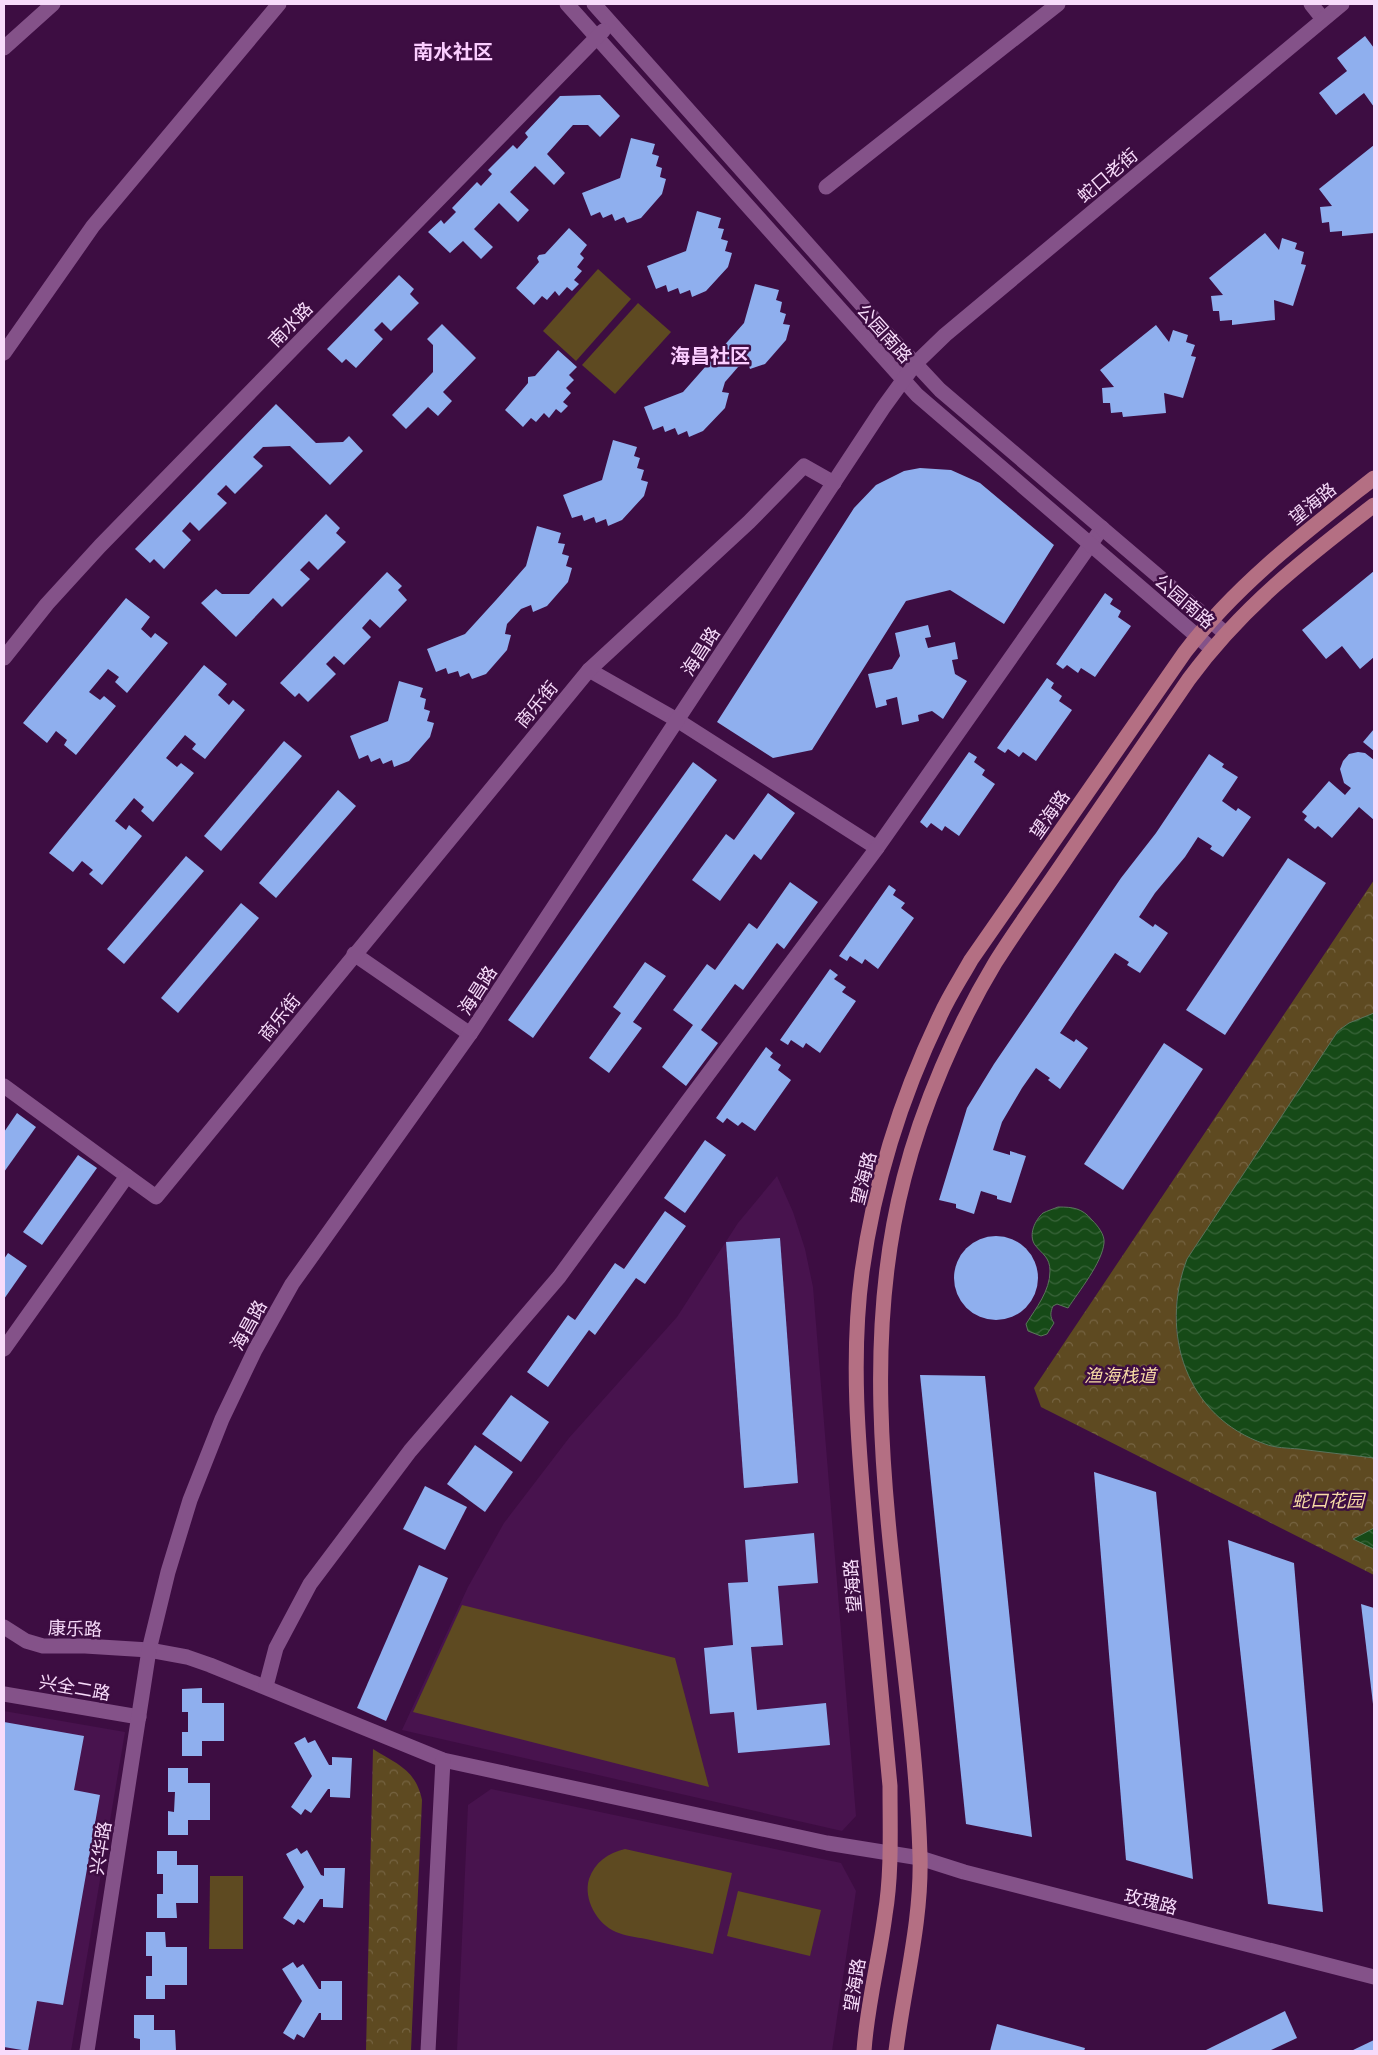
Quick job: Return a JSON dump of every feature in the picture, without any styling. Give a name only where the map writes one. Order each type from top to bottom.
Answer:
[{"type":"main road","name":"望海路","points":[[864,2051],[872,1988],[886,1914],[890,1854],[890,1786],[857,1439],[857,1338],[862,1272],[876,1200],[896,1129],[919,1064],[940,1014],[971,960],[1197,636],[1238,590],[1278,555],[1374,478]]},
{"type":"main road","points":[[896,2051],[917,1919],[920,1858],[916,1789],[880,1434],[884,1286],[893,1227],[904,1176],[931,1095],[962,1026],[994,965],[1189,679],[1225,634],[1287,574],[1374,505]]},
{"type":"street","points":[[4,48],[54,4]]},
{"type":"street","points":[[4,354],[94,226],[279,4]]},
{"type":"street","name":"公园南路","points":[[567,4],[902,380],[937,414],[1212,649]]},
{"type":"street","points":[[580,19],[595,4]]},
{"type":"street","name":"公园南路","points":[[595,4],[915,364],[946,394],[1225,634]]},
{"type":"street","points":[[1311,4],[1323,19]]},
{"type":"street","name":"蛇口老街","points":[[902,380],[915,364],[953,328],[1342,4]]},
{"type":"street","points":[[826,187],[1048,7]]},
{"type":"street","name":"南水路","points":[[4,658],[47,604],[100,546],[610,22]]},
{"type":"street","name":"海昌路","points":[[150,1650],[168,1572],[190,1500],[222,1419],[255,1350],[292,1284],[470,1034],[902,380]]},
{"type":"street","name":"商乐街","points":[[127,1176],[156,1197],[589,670],[749,522],[804,466],[834,483]]},
{"type":"street","points":[[266,1686],[276,1648],[310,1584],[410,1451],[559,1277],[685,1105],[878,848],[1102,528]]},
{"type":"street","points":[[589,670],[677,720],[878,848]]},
{"type":"street","points":[[354,954],[470,1034]]},
{"type":"street","points":[[4,1086],[127,1176],[4,1349]]},
{"type":"street","name":"康乐路","points":[[4,1628],[26,1641],[43,1646],[85,1646],[150,1650],[187,1657],[266,1686],[443,1760]]},
{"type":"street","name":"兴华路","points":[[86,2051],[150,1650]]},
{"type":"street","name":"兴全二路","points":[[4,1694],[139,1717]]},
{"type":"street","points":[[428,2051],[443,1760]]},
{"type":"street","name":"玫瑰路","points":[[443,1760],[827,1843],[920,1858],[964,1872],[1374,1977]]},
{"type":"shaded area","points":[[777,1176],[793,1212],[805,1249],[813,1287],[856,1816],[842,1831],[402,1730],[468,1587],[504,1523],[569,1438],[677,1317],[738,1223]]},
{"type":"shaded area","points":[[4,1711],[125,1732],[71,2051],[4,2051]]},
{"type":"shaded area","points":[[491,1789],[841,1863],[856,1891],[832,2051],[457,2051],[468,1805]]},
{"type":"green space","points":[[598,269],[631,299],[576,361],[543,331]]},
{"type":"green space","points":[[638,303],[671,332],[615,394],[582,365]]},
{"type":"green space","name":"渔海栈道","points":[[1374,880],[1374,1013],[1349,1023],[1338,1031],[1187,1259],[1180,1280],[1176,1321],[1183,1361],[1191,1380],[1217,1414],[1233,1428],[1251,1439],[1273,1446],[1374,1458],[1374,1575],[1041,1407],[1034,1388]]},
{"type":"green space","points":[[462,1605],[675,1658],[709,1787],[413,1712]]},
{"type":"green space","points":[[373,1749],[397,1764],[410,1775],[415,1781],[422,1800],[411,2051],[366,2051]]},
{"type":"green space","points":[[625,1849],[732,1873],[713,1954],[619,1933],[603,1923],[593,1910],[590,1902],[588,1895],[589,1879],[603,1859]]},
{"type":"green space","points":[[210,1876],[243,1876],[243,1949],[209,1949]]},
{"type":"green space","points":[[738,1891],[821,1910],[810,1956],[727,1936]]},
{"type":"water","points":[[1374,1013],[1374,1458],[1273,1446],[1238,1431],[1216,1414],[1198,1393],[1186,1369],[1179,1343],[1176,1315],[1179,1287],[1187,1259],[1338,1031],[1349,1023]]},
{"type":"water","points":[[1058,1207],[1073,1208],[1085,1213],[1101,1231],[1104,1243],[1095,1268],[1084,1285],[1068,1308],[1057,1304],[1053,1306],[1051,1315],[1054,1323],[1047,1334],[1041,1336],[1028,1331],[1026,1324],[1048,1285],[1050,1266],[1045,1256],[1035,1245],[1032,1232],[1037,1220],[1043,1213]]},
{"type":"water","points":[[1374,1528],[1374,1549],[1353,1539]]},
{"type":"building","points":[[1365,36],[1374,48],[1374,107],[1364,93],[1336,115],[1319,93],[1347,71],[1337,58]]},
{"type":"building","points":[[600,95],[620,116],[600,137],[588,125],[573,125],[547,154],[565,173],[554,185],[535,166],[510,192],[529,210],[518,222],[499,203],[474,229],[493,247],[481,259],[463,241],[450,253],[428,232],[441,220],[444,224],[456,212],[452,208],[477,182],[481,186],[492,174],[488,170],[513,145],[517,149],[528,137],[525,133],[560,96]]},
{"type":"building","points":[[631,138],[655,144],[652,154],[659,156],[656,166],[662,168],[660,177],[666,179],[662,194],[641,218],[627,223],[624,217],[615,221],[612,214],[603,218],[600,212],[591,216],[582,193],[620,178]]},
{"type":"building","points":[[1374,145],[1374,233],[1342,236],[1342,231],[1330,232],[1329,222],[1322,223],[1320,207],[1332,206],[1319,189]]},
{"type":"building","points":[[697,211],[721,218],[718,228],[724,229],[721,239],[728,241],[725,251],[732,253],[728,267],[706,291],[692,297],[690,290],[680,294],[678,288],[668,292],[666,285],[656,289],[647,266],[686,251]]},
{"type":"building","points":[[569,228],[587,245],[580,254],[584,258],[577,267],[582,271],[574,280],[579,284],[572,291],[567,287],[559,296],[555,291],[547,300],[542,296],[534,305],[516,288],[539,262],[537,258],[539,255],[545,254]]},
{"type":"building","points":[[1265,233],[1279,250],[1282,238],[1297,243],[1295,249],[1304,252],[1301,264],[1306,265],[1293,306],[1274,300],[1275,320],[1232,325],[1232,320],[1220,321],[1219,311],[1213,311],[1211,296],[1223,295],[1209,278]]},
{"type":"building","points":[[399,275],[414,289],[410,294],[419,303],[391,331],[382,322],[374,330],[383,339],[356,368],[346,359],[342,363],[327,349]]},
{"type":"building","points":[[755,284],[779,290],[776,300],[782,302],[780,312],[786,314],[783,324],[790,325],[786,340],[765,364],[750,369],[748,363],[738,367],[725,382],[722,392],[729,393],[725,408],[703,431],[689,437],[687,431],[678,435],[675,428],[665,432],[663,426],[653,430],[644,407],[683,392],[744,323]]},
{"type":"building","points":[[442,324],[476,358],[443,392],[452,401],[438,416],[428,407],[406,429],[392,415],[433,372],[433,345],[427,339]]},
{"type":"building","points":[[1156,325],[1169,342],[1173,330],[1188,335],[1186,342],[1195,345],[1191,356],[1196,357],[1183,398],[1164,393],[1166,413],[1123,417],[1122,412],[1111,413],[1110,403],[1103,403],[1102,388],[1114,387],[1100,370]]},
{"type":"building","points":[[558,350],[577,367],[569,375],[574,380],[566,388],[571,393],[563,402],[568,406],[561,413],[556,409],[549,418],[544,413],[536,422],[531,418],[523,427],[505,410],[528,383],[528,377],[535,376]]},
{"type":"building","points":[[276,404],[316,443],[343,442],[349,436],[363,451],[330,485],[290,446],[263,447],[253,457],[263,466],[235,494],[226,485],[217,494],[227,503],[199,531],[190,522],[182,531],[191,540],[164,569],[154,559],[150,563],[135,549]]},
{"type":"building","points":[[613,440],[637,447],[634,456],[640,458],[637,468],[644,470],[641,480],[648,482],[644,496],[622,520],[608,526],[606,519],[596,523],[594,517],[584,521],[582,515],[572,518],[563,495],[602,480]]},
{"type":"building","points":[[920,468],[951,470],[980,483],[1054,545],[1004,624],[950,590],[906,601],[812,750],[773,758],[717,722],[854,508],[876,485],[904,471]]},
{"type":"building","points":[[326,514],[340,528],[336,533],[346,542],[318,570],[309,561],[300,570],[310,579],[282,607],[273,598],[236,637],[201,603],[216,589],[222,594],[249,594]]},
{"type":"building","points":[[537,526],[561,533],[558,543],[565,544],[562,554],[569,556],[566,566],[572,568],[568,582],[547,606],[533,612],[531,605],[521,609],[507,624],[505,634],[511,635],[507,650],[486,674],[472,679],[469,673],[460,677],[458,671],[448,674],[446,668],[436,672],[427,649],[465,634],[496,600],[526,566]]},
{"type":"building","points":[[1374,571],[1374,657],[1360,669],[1342,646],[1326,659],[1302,630]]},
{"type":"building","points":[[387,572],[402,586],[398,590],[407,600],[380,628],[370,619],[362,628],[371,637],[344,665],[334,656],[326,664],[336,674],[308,702],[299,693],[295,697],[280,683]]},
{"type":"building","points":[[1105,593],[1113,599],[1110,604],[1121,611],[1118,617],[1131,626],[1095,677],[1081,668],[1078,673],[1067,665],[1063,669],[1056,664]]},
{"type":"building","points":[[126,598],[150,617],[141,629],[151,638],[155,633],[168,643],[127,693],[115,682],[119,677],[108,669],[89,692],[100,700],[104,696],[116,706],[76,755],[64,745],[67,740],[56,731],[47,743],[23,723]]},
{"type":"building","points":[[928,625],[931,637],[925,638],[928,648],[955,642],[958,659],[952,660],[955,674],[967,681],[943,719],[932,711],[918,715],[919,721],[902,725],[897,697],[886,700],[887,705],[876,708],[868,674],[892,669],[900,656],[895,633]]},
{"type":"building","points":[[204,665],[227,684],[218,695],[229,705],[233,700],[245,710],[205,759],[192,749],[196,744],[185,735],[166,758],[177,767],[181,763],[194,773],[153,822],[141,811],[144,807],[134,798],[115,821],[126,830],[129,825],[142,836],[102,885],[89,874],[93,870],[82,861],[73,872],[49,853]]},
{"type":"building","points":[[1047,678],[1054,683],[1051,688],[1062,696],[1059,701],[1072,710],[1036,761],[1023,752],[1019,757],[1008,749],[1005,753],[997,748]]},
{"type":"building","points":[[399,681],[423,688],[420,697],[426,699],[424,709],[430,711],[427,721],[434,723],[430,737],[409,761],[394,767],[392,760],[383,764],[380,758],[371,762],[368,755],[359,759],[350,736],[388,721]]},
{"type":"building","points":[[1374,729],[1374,751],[1363,742]]},
{"type":"building","points":[[284,741],[302,756],[221,851],[204,836]]},
{"type":"building","points":[[969,752],[977,757],[974,762],[985,770],[982,775],[995,784],[959,836],[945,826],[942,831],[931,823],[927,828],[920,822]]},
{"type":"building","points":[[1365,753],[1374,760],[1374,820],[1359,807],[1332,838],[1318,826],[1315,829],[1304,820],[1307,816],[1302,812],[1329,781],[1345,795],[1351,788],[1344,783],[1340,769],[1343,761],[1349,754]]},
{"type":"building","points":[[1209,754],[1224,764],[1222,767],[1238,777],[1222,801],[1236,811],[1238,808],[1251,817],[1223,857],[1210,849],[1212,846],[1198,837],[1185,857],[1155,893],[1139,917],[1153,927],[1155,924],[1168,933],[1140,973],[1127,965],[1129,962],[1115,953],[1076,1009],[1060,1033],[1074,1042],[1076,1039],[1088,1048],[1060,1089],[1048,1080],[1050,1078],[1036,1068],[1022,1088],[1002,1122],[993,1150],[1010,1155],[1010,1151],[1026,1156],[1011,1203],[981,1191],[974,1214],[956,1208],[956,1204],[939,1200],[967,1108],[994,1064],[1121,878],[1156,833]]},
{"type":"building","points":[[693,762],[717,780],[533,1038],[508,1020]]},
{"type":"building","points":[[338,790],[356,806],[276,898],[259,883]]},
{"type":"building","points":[[768,793],[795,813],[761,860],[754,854],[720,901],[692,880],[726,834],[734,840]]},
{"type":"building","points":[[186,856],[204,871],[124,964],[107,949]]},
{"type":"building","points":[[1288,858],[1326,883],[1225,1035],[1186,1010]]},
{"type":"building","points":[[790,882],[818,902],[784,949],[777,943],[743,990],[735,984],[701,1030],[718,1043],[686,1086],[662,1067],[693,1025],[673,1010],[707,964],[715,970],[749,923],[757,929]]},
{"type":"building","points":[[889,885],[896,890],[893,895],[905,903],[901,908],[914,918],[878,969],[865,959],[862,964],[850,956],[847,961],[839,956]]},
{"type":"building","points":[[241,903],[259,918],[178,1013],[161,998]]},
{"type":"building","points":[[645,962],[666,976],[633,1022],[642,1028],[609,1073],[589,1058],[621,1013],[613,1007]]},
{"type":"building","points":[[830,969],[838,975],[834,979],[846,987],[842,992],[856,1001],[820,1053],[806,1043],[803,1048],[791,1040],[788,1045],[780,1040]]},
{"type":"building","points":[[1164,1043],[1203,1069],[1123,1190],[1084,1164]]},
{"type":"building","points":[[766,1047],[773,1053],[770,1057],[781,1065],[778,1070],[791,1080],[755,1131],[742,1122],[738,1126],[727,1118],[723,1123],[716,1118]]},
{"type":"building","points":[[17,1113],[36,1127],[4,1172],[4,1132]]},
{"type":"building","points":[[705,1140],[726,1155],[685,1213],[664,1198]]},
{"type":"building","points":[[78,1155],[97,1168],[42,1245],[23,1232]]},
{"type":"building","points":[[665,1211],[686,1226],[645,1284],[636,1278],[595,1335],[589,1330],[548,1387],[527,1372],[568,1315],[575,1320],[615,1263],[624,1269]]},
{"type":"building","points":[[996,1236],[1012,1239],[1026,1248],[1035,1262],[1038,1278],[1035,1294],[1026,1308],[1012,1317],[996,1320],[980,1317],[966,1308],[957,1294],[954,1278],[957,1262],[966,1248],[980,1239]]},
{"type":"building","points":[[780,1238],[798,1483],[744,1488],[726,1242]]},
{"type":"building","points":[[8,1253],[27,1266],[4,1299],[4,1259]]},
{"type":"building","points":[[920,1375],[985,1376],[1032,1837],[966,1824]]},
{"type":"building","points":[[511,1395],[549,1422],[521,1462],[482,1434]]},
{"type":"building","points":[[475,1445],[513,1472],[485,1512],[447,1484]]},
{"type":"building","points":[[1094,1472],[1156,1492],[1193,1879],[1126,1860]]},
{"type":"building","points":[[425,1486],[467,1507],[445,1550],[403,1529]]},
{"type":"building","points":[[814,1533],[818,1583],[778,1586],[783,1645],[751,1647],[757,1710],[826,1703],[830,1745],[738,1753],[734,1712],[710,1714],[704,1648],[733,1645],[728,1583],[748,1582],[745,1540]]},
{"type":"building","points":[[1228,1540],[1294,1563],[1323,1912],[1268,1904]]},
{"type":"building","points":[[419,1565],[448,1578],[386,1721],[357,1708]]},
{"type":"building","points":[[1361,1604],[1374,1608],[1374,1704],[1373,1704]]},
{"type":"building","points":[[202,1688],[202,1703],[224,1703],[224,1741],[202,1741],[202,1756],[182,1756],[182,1732],[188,1732],[188,1712],[182,1712],[182,1689]]},
{"type":"building","points":[[4,1722],[84,1736],[74,1790],[100,1795],[63,2005],[37,2001],[28,2051],[4,2047]]},
{"type":"building","points":[[305,1737],[308,1743],[315,1740],[329,1765],[332,1765],[332,1757],[352,1758],[350,1798],[330,1797],[330,1789],[328,1789],[311,1813],[305,1809],[301,1815],[291,1807],[312,1776],[294,1743]]},
{"type":"building","points":[[168,1768],[188,1768],[188,1783],[210,1783],[210,1820],[188,1820],[188,1835],[168,1835],[168,1811],[174,1812],[175,1792],[168,1792]]},
{"type":"building","points":[[297,1848],[301,1854],[307,1850],[321,1875],[324,1876],[324,1868],[345,1868],[343,1908],[323,1907],[323,1899],[320,1899],[304,1923],[298,1919],[294,1925],[283,1918],[304,1887],[286,1854]]},
{"type":"building","points":[[157,1851],[177,1851],[177,1865],[198,1865],[198,1903],[176,1903],[177,1918],[157,1918],[157,1894],[163,1894],[163,1874],[157,1874]]},
{"type":"building","points":[[146,1932],[165,1932],[166,1947],[187,1947],[187,1985],[165,1985],[165,1999],[146,1999],[146,1976],[152,1976],[152,1956],[146,1956]]},
{"type":"building","points":[[293,1962],[297,1968],[303,1964],[319,1989],[321,1989],[321,1981],[342,1981],[342,2020],[321,2020],[321,2013],[319,2013],[304,2038],[297,2034],[294,2040],[283,2033],[302,2001],[282,1969]]},
{"type":"building","points":[[1285,2011],[1297,2038],[1269,2051],[1204,2051]]},
{"type":"building","points":[[134,2015],[154,2015],[154,2030],[175,2030],[176,2051],[140,2051],[140,2039],[134,2038]]},
{"type":"building","points":[[997,2024],[1085,2048],[1084,2051],[990,2051]]},
{"type":"building","points":[[1374,2040],[1374,2051],[1351,2051]]},
{"type":"district","name":"南水社区","points":[[453,51]]},
{"type":"district","name":"海昌社区","points":[[710,355]]},
{"type":"park label","name":"蛇口花园","points":[[1328,1500]]}]
